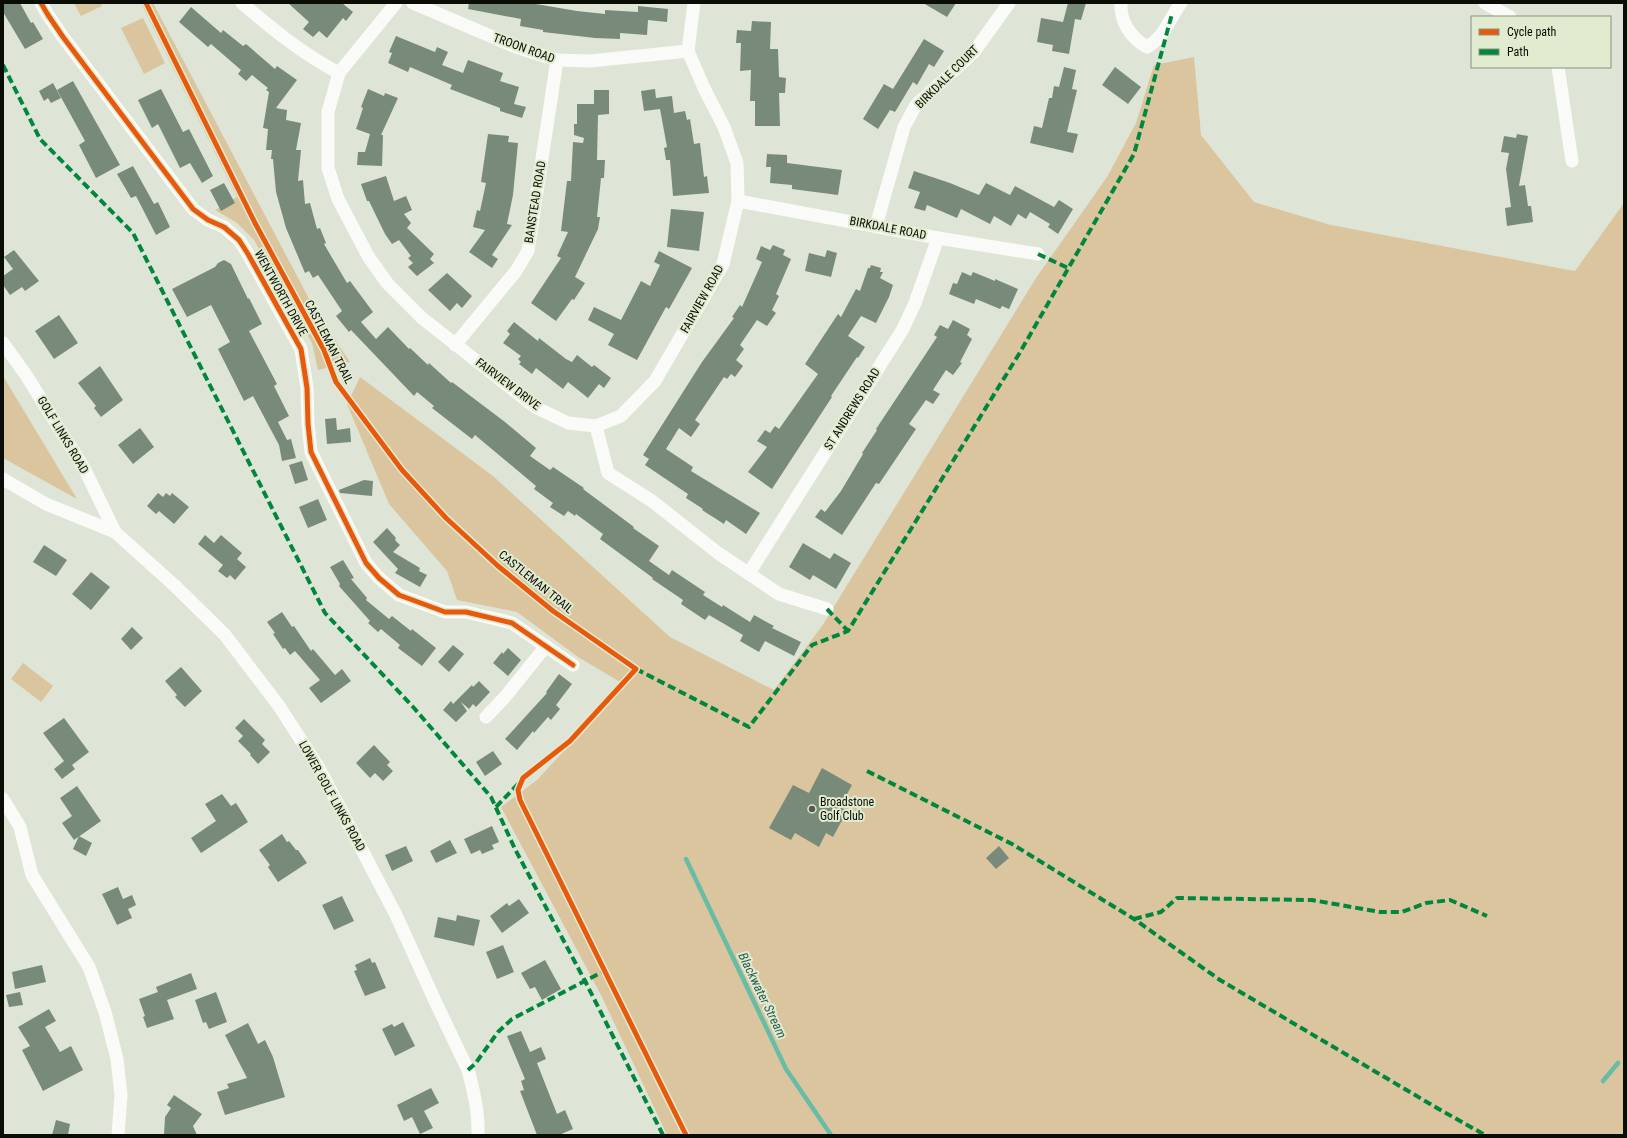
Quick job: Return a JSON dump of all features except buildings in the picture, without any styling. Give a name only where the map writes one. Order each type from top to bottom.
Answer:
[{"type":"street","name":"WENTWORTH DRIVE","points":[[41,3],[60,31],[193,209],[208,220],[224,227],[239,240],[248,254],[301,349],[307,388],[308,424],[311,452],[366,563],[379,578],[399,595],[445,612],[466,612],[512,623],[573,665]]},
{"type":"street","points":[[242,3],[284,39],[323,65],[339,73]]},
{"type":"street","name":"FAIRVIEW DRIVE","points":[[396,3],[339,73],[328,112],[328,168],[338,199],[368,256],[387,283],[422,318],[535,407],[568,423],[596,426]]},
{"type":"street","name":"TROON ROAD","points":[[413,3],[516,46],[557,60],[590,61],[688,51]]},
{"type":"street","points":[[688,51],[694,3]]},
{"type":"street","name":"BIRKDALE COURT","points":[[876,226],[904,127],[916,105],[974,52],[1009,3]]},
{"type":"street","points":[[1120,3],[1121,17],[1128,29],[1136,41],[1147,47],[1162,36],[1172,14],[1181,3]]},
{"type":"street","points":[[1485,3],[1508,16]]},
{"type":"street","name":"FAIRVIEW ROAD","points":[[596,426],[621,416],[655,381],[723,264],[738,201],[736,163],[724,127],[704,88],[688,51]]},
{"type":"street","name":"BANSTEAD ROAD","points":[[455,344],[516,271],[528,251],[557,60]]},
{"type":"street","points":[[1558,68],[1572,161]]},
{"type":"street","name":"BIRKDALE ROAD","points":[[738,201],[938,238],[1038,254]]},
{"type":"street","name":"ST ANDREWS ROAD","points":[[749,572],[903,329],[915,303],[938,238]]},
{"type":"street","name":"GOLF LINKS ROAD","points":[[3,343],[26,375],[85,470],[115,532]]},
{"type":"street","points":[[596,426],[608,472],[652,501],[718,553],[749,572],[779,594],[827,609]]},
{"type":"street","name":"LOWER GOLF LINKS ROAD","points":[[3,479],[46,504],[115,532],[174,585],[225,635],[279,706],[319,768],[396,915],[468,1070],[476,1097],[479,1124],[478,1135]]},
{"type":"street","points":[[486,717],[505,697],[546,646]]},
{"type":"street","points":[[3,799],[20,827],[32,875],[89,967],[105,1012],[117,1059],[121,1095],[118,1135]]},
{"type":"shaded area","points":[[74,3],[101,3],[102,6],[81,16]]},
{"type":"shaded area","points":[[141,3],[153,3],[316,312],[350,362],[318,370],[312,343],[254,240],[237,223],[215,210],[237,197]]},
{"type":"shaded area","points":[[143,18],[165,63],[144,74],[121,28]]},
{"type":"shaded area","points":[[1194,57],[1201,135],[1254,202],[1331,225],[1575,271],[1624,203],[1624,1135],[667,1135],[602,997],[501,807],[537,780],[625,685],[578,657],[517,612],[457,600],[447,571],[389,504],[347,404],[360,377],[493,476],[670,637],[774,690],[822,626],[1036,278],[1107,177],[1136,123],[1154,65]]},
{"type":"shaded area","points":[[3,376],[77,499],[3,458]]},
{"type":"shaded area","points":[[23,663],[53,686],[41,702],[11,679]]},
{"type":"waterway","name":"Blackwater Stream","points":[[686,859],[786,1069],[831,1135]]},
{"type":"waterway","points":[[1603,1081],[1618,1063]]},
{"type":"marked path","points":[[636,669],[749,727],[812,645],[848,631],[1019,354],[1134,154],[1172,14]]},
{"type":"marked path","points":[[3,65],[40,139],[133,233],[325,613],[414,708],[491,797],[515,849],[585,981],[663,1135]]},
{"type":"marked path","points":[[1038,254],[1068,268]]},
{"type":"marked path","points":[[827,609],[848,631]]},
{"type":"marked path","points":[[867,771],[1012,844],[1134,919],[1220,980],[1485,1135]]},
{"type":"marked path","points":[[496,807],[518,784]]},
{"type":"marked path","points":[[1134,919],[1161,912],[1177,898],[1312,900],[1380,912],[1402,912],[1426,903],[1450,900],[1487,916]]},
{"type":"marked path","points":[[468,1070],[475,1064],[498,1032],[512,1019],[604,971]]},
{"type":"cycle path","points":[[41,3],[63,37],[193,209],[208,220],[224,227],[239,240],[248,254],[301,349],[307,388],[308,424],[311,452],[366,563],[379,578],[399,595],[445,612],[466,612],[512,623],[573,665]]},
{"type":"cycle path","name":"CASTLEMAN TRAIL","points":[[146,3],[255,223],[324,350],[336,382],[402,470],[446,518],[498,566],[553,611],[636,669],[570,741],[523,778],[518,790],[520,800],[686,1135]]},
{"type":"place","name":"Broadstone Golf Club","points":[[812,809]]}]
